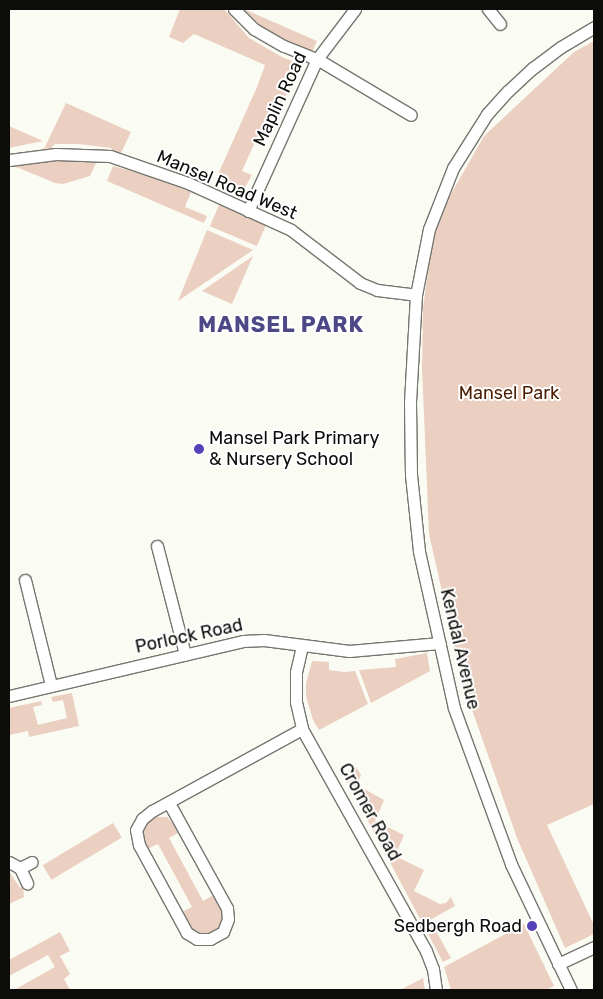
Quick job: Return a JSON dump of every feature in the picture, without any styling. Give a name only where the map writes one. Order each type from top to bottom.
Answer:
[{"type":"street","points":[[234,9],[254,29],[284,46],[317,59],[411,115]]},
{"type":"street","name":"Maplin Road","points":[[248,211],[317,59],[355,9]]},
{"type":"street","points":[[488,9],[500,24]]},
{"type":"street","name":"Kendal Avenue","points":[[571,990],[511,864],[454,708],[419,551],[411,475],[410,402],[416,295],[429,229],[454,168],[487,114],[533,68],[561,47],[594,27]]},
{"type":"street","name":"Mansel Road West","points":[[9,160],[56,154],[110,156],[188,183],[291,230],[360,283],[377,290],[416,295]]},
{"type":"street","points":[[157,546],[185,654]]},
{"type":"street","points":[[25,580],[51,685]]},
{"type":"street","name":"Porlock Road","points":[[9,696],[243,641],[264,640],[349,651],[440,643]]},
{"type":"street","name":"Cromer Road","points":[[302,646],[296,672],[296,702],[302,729],[426,951],[433,969],[436,990]]},
{"type":"street","points":[[169,803],[227,908],[228,919],[223,932],[210,939],[197,939],[188,932],[139,845],[136,830],[142,819],[152,811],[302,729]]},
{"type":"street","points":[[9,862],[20,868],[27,883]]},
{"type":"street","points":[[20,868],[32,862]]},
{"type":"street","points":[[558,964],[594,947]]},
{"type":"green space","points":[[180,9],[224,9],[249,38],[282,57],[303,65],[281,104],[273,102],[242,171],[252,175],[243,191],[216,179],[265,65],[194,34],[183,43],[169,37]]},
{"type":"green space","points":[[244,9],[317,41],[313,50],[311,51],[267,32]]},
{"type":"green space","name":"Mansel Park","points":[[594,41],[594,804],[547,825],[594,925],[594,934],[565,948],[517,838],[463,684],[429,534],[422,368],[423,308],[435,222],[484,136],[574,52]]},
{"type":"green space","points":[[66,103],[131,132],[120,155],[113,154],[111,148],[79,144],[55,144],[51,148],[44,149]]},
{"type":"green space","points":[[9,126],[43,141],[9,148]]},
{"type":"green space","points":[[54,161],[96,163],[90,176],[63,184],[55,183],[14,166]]},
{"type":"green space","points":[[113,166],[149,176],[191,192],[185,207],[207,216],[204,223],[107,181]]},
{"type":"green space","points":[[219,205],[266,225],[257,246],[210,226]]},
{"type":"green space","points":[[207,230],[253,250],[178,301]]},
{"type":"green space","points":[[253,256],[232,304],[202,291]]},
{"type":"green space","points":[[427,653],[430,671],[371,703],[359,670],[396,667],[395,659]]},
{"type":"green space","points":[[312,661],[329,662],[329,670],[355,671],[368,704],[319,730],[313,720],[306,696],[306,683]]},
{"type":"green space","points":[[72,693],[79,726],[29,737],[28,731],[9,735],[9,708],[41,701],[42,705],[33,707],[38,725],[67,718],[63,700],[53,702],[51,697]]},
{"type":"green space","points":[[356,767],[361,775],[357,785],[384,800],[375,821],[404,835],[395,856],[424,870],[414,891],[440,904],[446,903],[451,897],[455,906],[430,920],[451,958],[443,962],[343,774]]},
{"type":"green space","points":[[154,817],[167,817],[180,832],[169,838],[203,901],[214,895],[222,909],[221,924],[216,930],[206,934],[197,933],[188,924],[182,912],[192,907],[158,844],[147,849],[142,838],[143,829]]},
{"type":"green space","points":[[113,823],[122,838],[51,880],[43,865]]},
{"type":"green space","points":[[9,871],[20,888],[23,886],[24,897],[9,904]]},
{"type":"green space","points":[[524,924],[554,986],[546,990],[451,990],[444,967]]},
{"type":"green space","points":[[60,932],[70,951],[60,956],[70,974],[64,979],[70,990],[14,990],[55,967],[48,955],[9,976],[9,960]]},
{"type":"green space","points":[[423,978],[425,990],[400,990]]},
{"type":"place","name":"Mansel Park Primary & Nursery School","points":[[199,449]]},
{"type":"place","name":"Sedbergh Road","points":[[532,926]]},
{"type":"district","name":"MANSEL PARK","points":[[281,325]]}]
